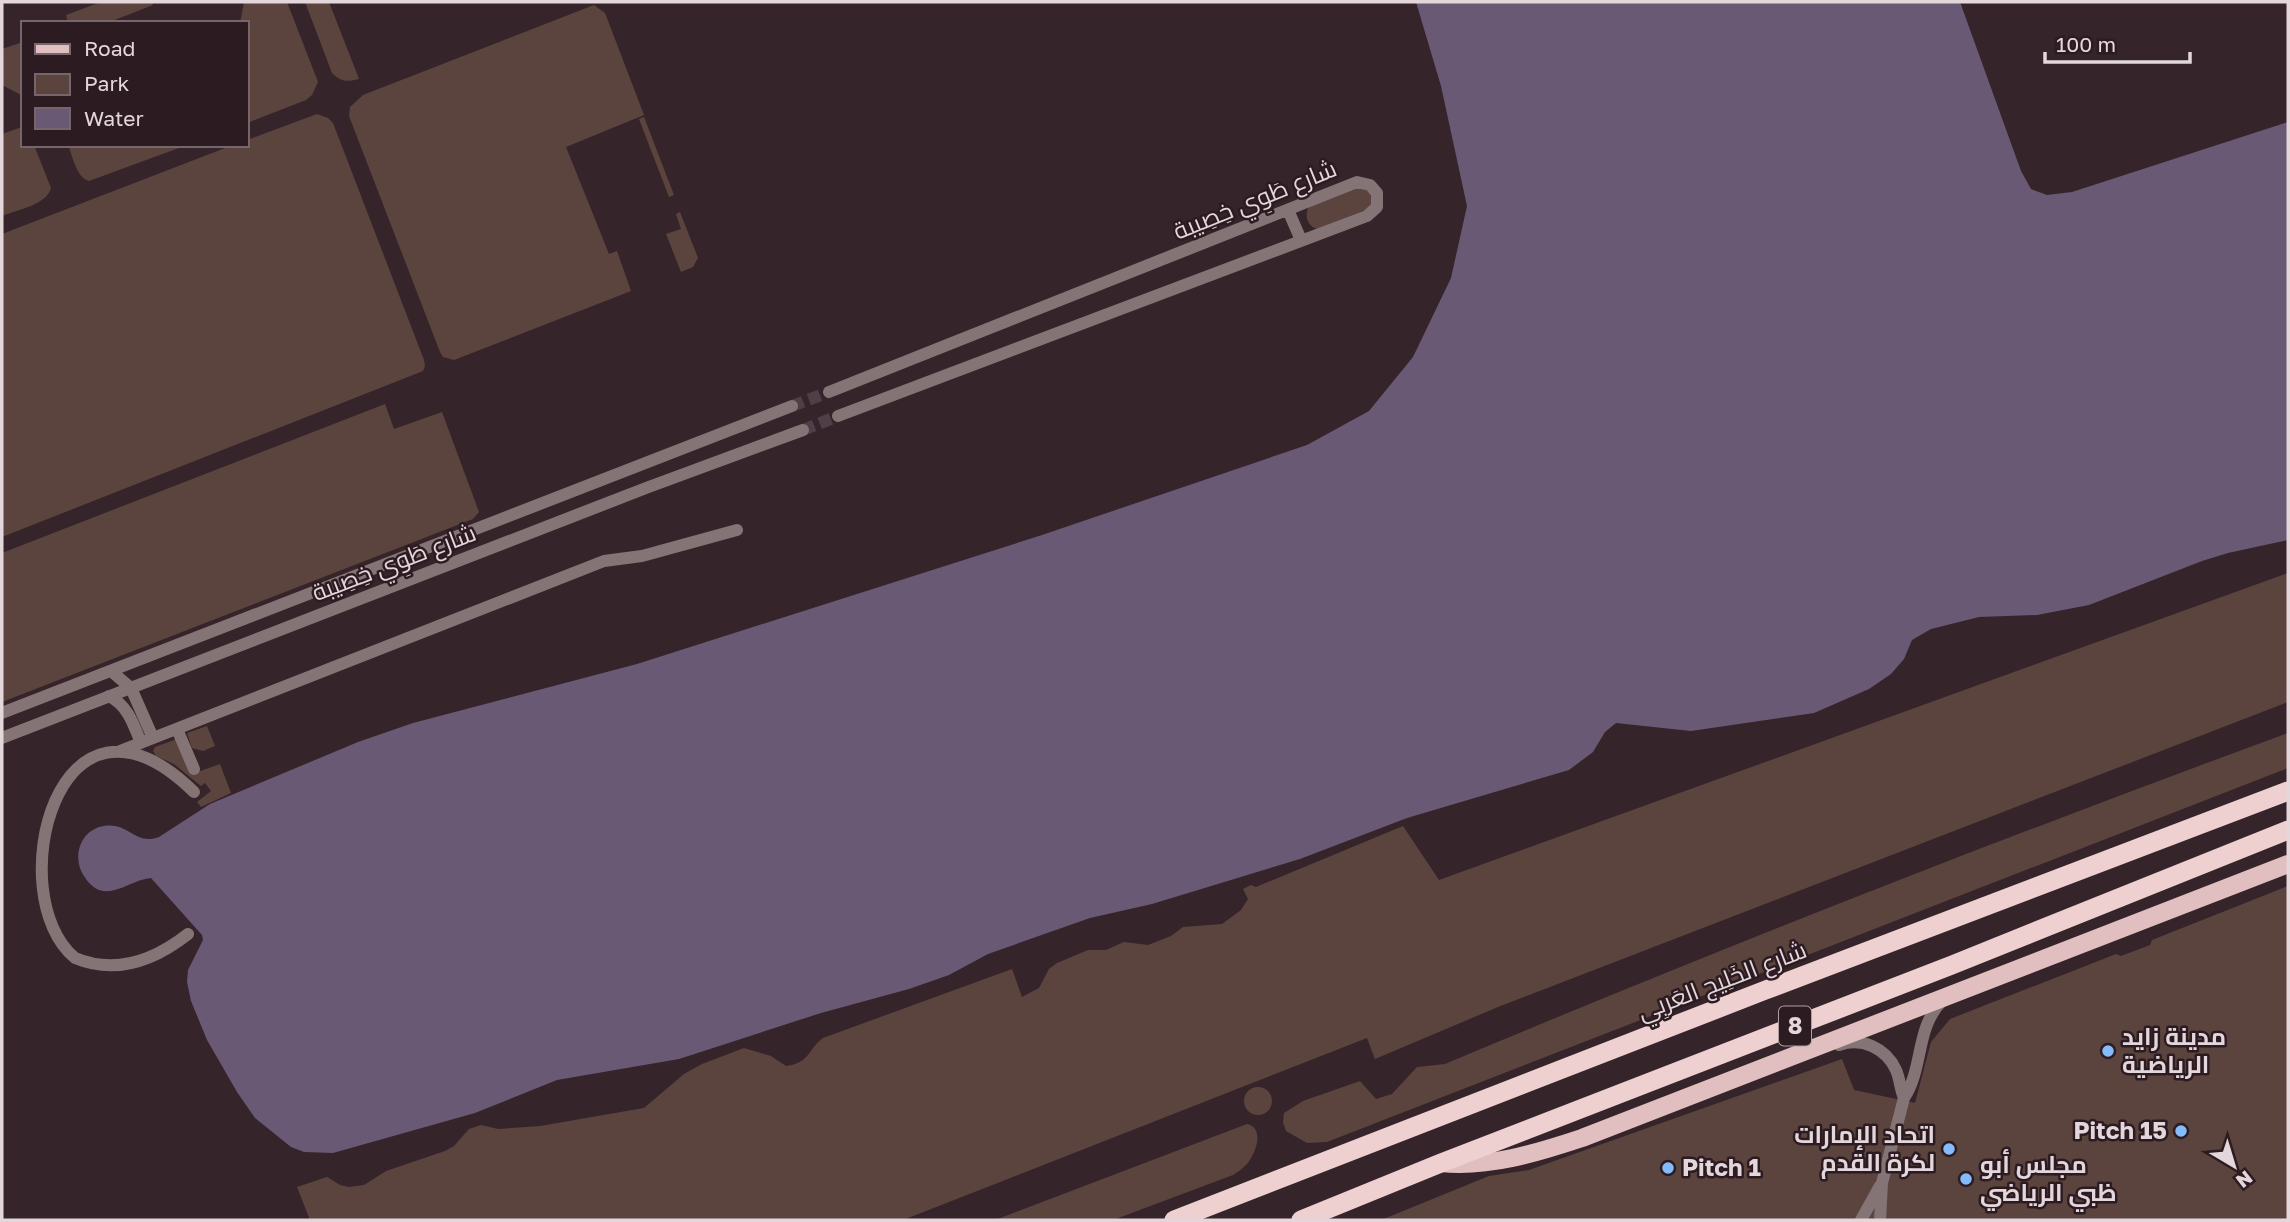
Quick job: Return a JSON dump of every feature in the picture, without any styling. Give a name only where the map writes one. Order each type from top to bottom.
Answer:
[{"type":"highway","name":"شارع الخَلِيج العَربِي","points":[[1174,1220],[1776,986],[2288,792]]},
{"type":"highway","name":"8","points":[[1301,1220],[2288,830]]},
{"type":"main road","points":[[1441,1163],[1482,1163],[1573,1141],[2288,864]]},
{"type":"street","name":"شارع طَوِي خِصِيبة","points":[[829,392],[1357,183],[1370,185],[1378,196],[1377,207],[1367,216],[838,416]]},
{"type":"street","points":[[1288,210],[1301,240]]},
{"type":"street","name":"شارع طَوِي خِصِيبة","points":[[2,713],[792,406]]},
{"type":"street","points":[[776,413],[785,437]]},
{"type":"street","name":"شارع طَوِي خِصِيبة","points":[[2,738],[633,493],[803,430]]},
{"type":"street","points":[[60,768],[89,755],[120,751],[604,561],[642,556],[737,530]]},
{"type":"street","points":[[111,671],[131,688],[147,740]]},
{"type":"street","points":[[109,696],[122,704],[147,740]]},
{"type":"street","points":[[177,729],[194,769]]},
{"type":"street","points":[[120,751],[141,756],[160,765],[194,792]]},
{"type":"street","points":[[45,941],[81,961],[122,965],[146,960],[169,950],[188,934]]},
{"type":"street","points":[[1881,1220],[1882,1183],[1904,1098],[1928,1020],[1937,1006],[1949,996]]},
{"type":"street","points":[[1791,1057],[1809,1056],[1845,1043],[1867,1044],[1880,1051],[1895,1067],[1904,1098]]},
{"type":"street","points":[[1860,1220],[1882,1183]]},
{"type":"green space","points":[[101,2],[152,2],[153,5],[112,21],[68,21],[66,15]]},
{"type":"green space","points":[[244,2],[287,2],[318,82],[312,95],[306,100],[248,123],[248,21],[240,21]]},
{"type":"green space","points":[[305,2],[329,2],[359,79],[344,80],[332,73]]},
{"type":"green space","points":[[594,5],[605,13],[644,115],[566,147],[609,254],[617,251],[631,291],[454,360],[443,357],[349,116],[350,107],[363,95]]},
{"type":"green space","points":[[21,43],[21,95],[2,85],[2,49]]},
{"type":"green space","points":[[317,114],[333,123],[424,360],[423,371],[2,537],[2,234],[228,147],[248,147],[248,140]]},
{"type":"green space","points":[[644,117],[674,195],[669,197],[639,119]]},
{"type":"green space","points":[[21,128],[21,147],[35,147],[51,188],[44,199],[37,203],[2,216],[2,134]]},
{"type":"green space","points":[[69,147],[182,147],[89,181],[81,175]]},
{"type":"green space","points":[[1354,187],[1364,187],[1371,193],[1371,208],[1317,229],[1309,223],[1309,206]]},
{"type":"green space","points":[[680,212],[698,258],[693,267],[681,272],[666,234],[681,229],[676,214]]},
{"type":"green space","points":[[385,404],[394,429],[442,412],[479,512],[473,519],[2,702],[2,553]]},
{"type":"green space","points":[[2288,573],[2288,702],[1498,1007],[1375,1059],[1367,1038],[903,1220],[310,1220],[297,1187],[327,1177],[349,1187],[364,1185],[386,1171],[445,1151],[454,1146],[469,1129],[481,1125],[498,1129],[540,1126],[644,1108],[684,1074],[744,1048],[771,1056],[786,1066],[794,1064],[804,1059],[823,1038],[1012,969],[1022,997],[1039,988],[1049,969],[1057,963],[1088,950],[1106,950],[1124,942],[1148,945],[1171,936],[1183,927],[1222,924],[1241,910],[1248,899],[1243,889],[1251,885],[1256,887],[1403,826],[1439,880]]},
{"type":"green space","points":[[207,726],[215,746],[203,751],[192,748],[187,733]]},
{"type":"green space","points":[[2288,733],[2288,768],[1327,1142],[1307,1143],[1286,1131],[1284,1113],[1303,1101],[1360,1081],[1376,1099],[1392,1094],[1417,1067],[1445,1064],[1865,894]]},
{"type":"green space","points":[[177,739],[192,774],[220,764],[231,793],[201,807],[197,802],[211,791],[205,783],[201,786],[174,764],[156,756],[153,751],[155,747]]},
{"type":"green space","name":"مدينة زايد الرياضية","points":[[2288,886],[2288,1220],[1381,1220],[1489,1176],[1529,1170],[1842,1059],[1854,1090],[1915,1103],[1931,1042],[1950,1019],[2116,954],[2121,956],[2150,945],[2152,940]]},
{"type":"green space","points":[[1258,1087],[1268,1091],[1272,1101],[1268,1111],[1258,1115],[1248,1111],[1244,1101],[1248,1091]]},
{"type":"green space","points":[[1247,1124],[1256,1130],[1256,1148],[1247,1164],[1233,1175],[1113,1220],[995,1220]]},
{"type":"water","points":[[1416,2],[1960,2],[2021,171],[2031,189],[2047,195],[2072,192],[2288,122],[2288,540],[2202,561],[2089,605],[2037,615],[1979,617],[1931,629],[1912,640],[1904,659],[1891,674],[1869,689],[1814,713],[1691,731],[1616,723],[1605,732],[1593,752],[1569,770],[1407,818],[1300,859],[1152,904],[1090,918],[988,954],[949,975],[909,989],[821,1013],[679,1059],[557,1080],[475,1113],[333,1153],[304,1152],[291,1147],[255,1118],[207,1040],[191,1001],[187,982],[188,970],[203,940],[202,935],[151,878],[108,891],[92,885],[84,876],[78,861],[80,845],[89,832],[104,826],[113,826],[144,839],[159,837],[210,804],[358,742],[413,723],[637,664],[1042,535],[1307,445],[1369,411],[1413,357],[1451,278],[1467,206],[1441,86]]},
{"type":"tunnel","points":[[792,406],[829,392]]},
{"type":"tunnel","points":[[803,430],[838,416]]},
{"type":"place","name":"مدينة زايد الرياضية","points":[[2108,1051]]},
{"type":"place","name":"Pitch 15","points":[[2181,1131]]},
{"type":"place","name":"اتحاد الإمارات لكرة القدم","points":[[1949,1149]]},
{"type":"place","name":"Pitch 1","points":[[1668,1168]]},
{"type":"place","name":"مجلس أبو ظبي الرياضي","points":[[1966,1179]]}]
